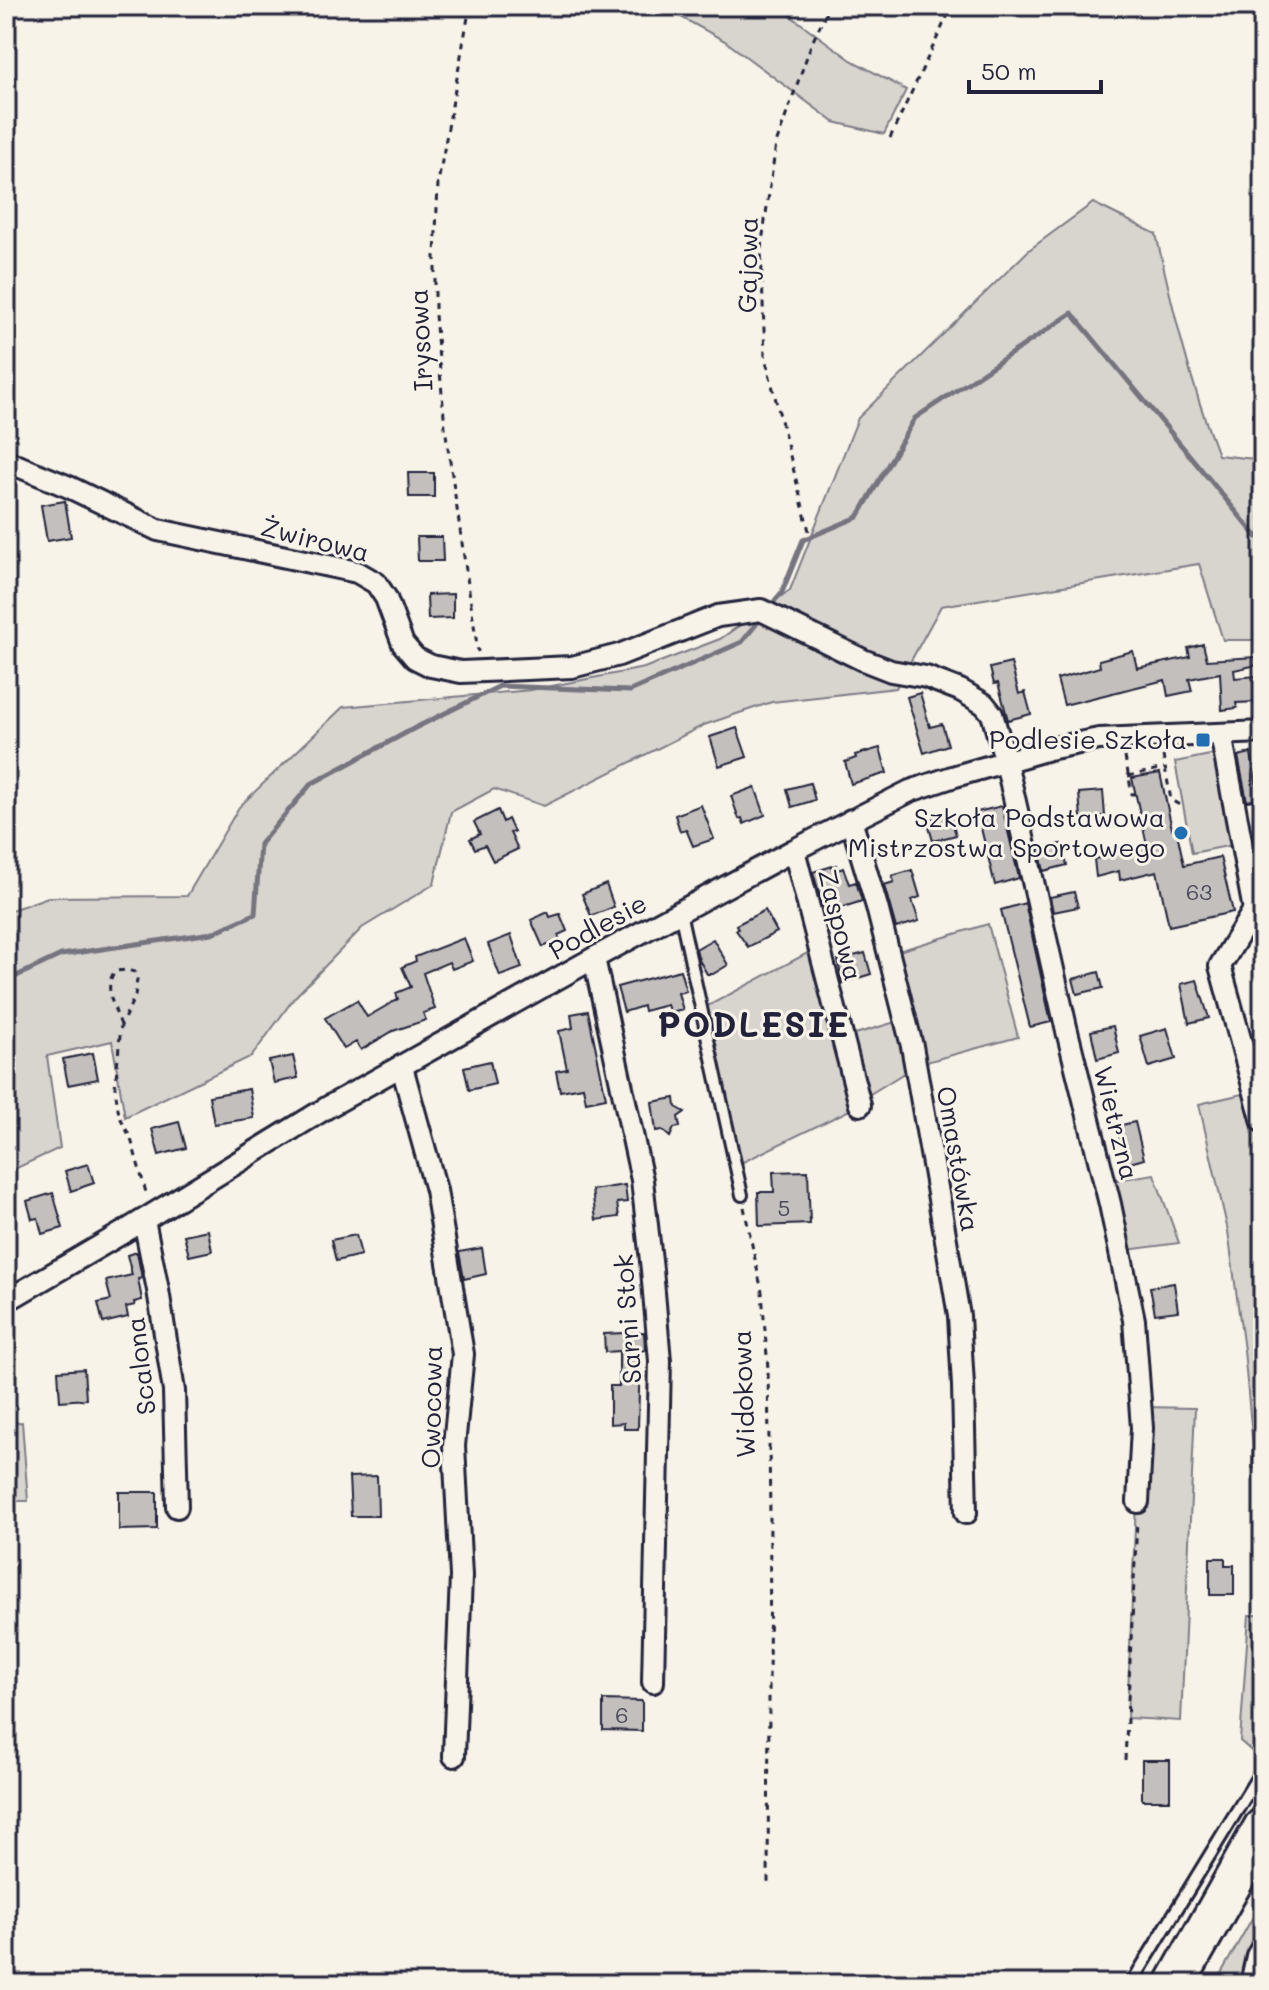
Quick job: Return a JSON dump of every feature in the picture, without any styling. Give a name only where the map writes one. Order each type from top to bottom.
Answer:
[{"type":"highway","points":[[1175,1984],[1263,1828]]},
{"type":"street","name":"Żwirowa","points":[[6,461],[158,530],[357,572],[376,583],[386,598],[403,644],[415,658],[431,666],[461,672],[572,667],[619,655],[718,616],[768,613]]},
{"type":"street","name":"Wietrzna","points":[[768,613],[863,660],[960,690],[984,704],[992,714],[1110,1204],[1134,1320],[1142,1428],[1138,1502]]},
{"type":"street","name":"Podlesie","points":[[6,1301],[315,1115],[594,958],[910,791],[1049,749],[1099,739],[1263,732]]},
{"type":"street","points":[[1221,734],[1254,910],[1220,966],[1263,1122]]},
{"type":"street","name":"Omastówka","points":[[851,820],[877,907],[912,1046],[959,1316],[966,1513]]},
{"type":"street","name":"Zaspowa","points":[[794,850],[860,1105]]},
{"type":"street","name":"Sarni Stok","points":[[594,958],[642,1180],[660,1361],[653,1682]]},
{"type":"street","name":"Owocowa","points":[[402,1067],[436,1190],[463,1354],[454,1446],[461,1576],[454,1756]]},
{"type":"street","name":"Scalona","points":[[148,1217],[174,1391],[177,1507]]},
{"type":"street","points":[[1251,1984],[1257,1956],[1263,1946]]},
{"type":"lane","points":[[680,912],[742,1195]]},
{"type":"lane","points":[[1131,1984],[1263,1768]]},
{"type":"path","name":"Irysowa","points":[[470,6],[438,183],[435,315],[445,427],[481,671]]},
{"type":"path","name":"Gajowa","points":[[809,531],[765,357],[761,249],[776,144],[811,45],[829,6]]},
{"type":"path","points":[[890,138],[952,6]]},
{"type":"path","points":[[1159,736],[1171,800],[1183,807]]},
{"type":"path","points":[[1121,738],[1132,794],[1135,794]]},
{"type":"path","points":[[1128,776],[1165,768]]},
{"type":"path","points":[[121,1025],[109,986],[115,971],[126,970],[135,972],[137,979],[135,996],[121,1025],[115,1088],[119,1115],[135,1152],[148,1217]]},
{"type":"path","name":"Widokowa","points":[[742,1195],[762,1292],[768,1369],[768,1884]]},
{"type":"path","points":[[1125,1760],[1138,1502]]},
{"type":"shaded area","points":[[661,6],[777,6],[851,60],[906,90],[884,134],[834,122],[725,41]]},
{"type":"shaded area","points":[[1093,203],[1156,234],[1191,373],[1218,455],[1263,460],[1263,640],[1223,640],[1199,564],[941,606],[896,688],[772,702],[704,725],[544,806],[494,789],[451,812],[434,884],[362,928],[295,997],[252,1056],[125,1117],[112,1041],[47,1056],[60,1148],[6,1173],[6,912],[48,897],[187,896],[239,807],[343,707],[531,690],[644,668],[720,639],[790,590],[858,418],[1029,250]]},
{"type":"shaded area","points":[[1215,754],[1233,845],[1192,853],[1175,762]]},
{"type":"shaded area","points":[[988,924],[1018,1037],[919,1064],[892,953]]},
{"type":"shaded area","points":[[819,947],[860,1105],[735,1166],[702,1009]]},
{"type":"shaded area","points":[[899,1021],[912,1068],[862,1099],[845,1037]]},
{"type":"shaded area","points":[[1247,1093],[1263,1123],[1263,1468],[1252,1468],[1253,1447],[1244,1350],[1228,1231],[1199,1104]]},
{"type":"shaded area","points":[[1154,1174],[1179,1243],[1120,1251],[1104,1182]]},
{"type":"shaded area","points":[[1140,1407],[1195,1408],[1181,1721],[1127,1718]]},
{"type":"shaded area","points":[[22,1422],[28,1501],[6,1501],[6,1423]]},
{"type":"shaded area","points":[[1249,1615],[1263,1615],[1263,1761],[1240,1741]]},
{"type":"shaded area","points":[[1263,1899],[1263,1984],[1215,1984]]},
{"type":"building","points":[[408,473],[434,473],[434,497],[409,497]]},
{"type":"building","points":[[65,501],[71,537],[47,541],[41,505]]},
{"type":"building","points":[[417,537],[442,537],[443,561],[418,561]]},
{"type":"building","points":[[453,594],[453,618],[428,619],[427,595]]},
{"type":"building","points":[[1203,644],[1207,660],[1256,657],[1257,665],[1234,670],[1235,678],[1257,676],[1259,702],[1236,703],[1237,708],[1222,710],[1220,673],[1189,679],[1192,691],[1168,696],[1165,680],[1064,705],[1057,679],[1100,667],[1099,660],[1133,651],[1137,668],[1190,657],[1188,648]]},
{"type":"building","points":[[1011,663],[1019,694],[1025,692],[1031,714],[1008,720],[998,683],[994,684],[990,668]]},
{"type":"building","points":[[920,693],[930,727],[942,724],[948,745],[924,753],[907,697]]},
{"type":"building","points":[[737,728],[747,757],[719,766],[710,737]]},
{"type":"building","points":[[880,748],[887,773],[851,784],[845,762],[856,758],[855,755]]},
{"type":"building","points":[[1251,753],[1259,799],[1247,801],[1238,756]]},
{"type":"building","points":[[1160,773],[1172,829],[1176,828],[1184,865],[1220,857],[1233,912],[1169,926],[1157,871],[1120,880],[1119,871],[1096,877],[1094,859],[1147,845],[1132,778]]},
{"type":"building","points":[[810,783],[815,800],[792,807],[787,789]]},
{"type":"building","points":[[755,787],[765,815],[744,824],[742,818],[739,819],[731,796]]},
{"type":"building","points":[[1103,791],[1105,816],[1081,818],[1079,793]]},
{"type":"building","points":[[701,805],[714,839],[693,846],[686,829],[680,831],[675,815]]},
{"type":"building","points":[[1002,806],[1019,878],[995,885],[977,812]]},
{"type":"building","points":[[498,810],[503,822],[508,819],[514,832],[510,833],[518,849],[493,861],[485,845],[475,849],[470,839],[480,834],[474,822]]},
{"type":"building","points":[[950,814],[956,835],[933,841],[927,820]]},
{"type":"building","points":[[1061,844],[1067,865],[1044,871],[1039,849]]},
{"type":"building","points":[[836,865],[838,870],[843,868],[849,884],[856,882],[862,901],[825,913],[813,872]]},
{"type":"building","points":[[912,870],[920,897],[912,900],[919,921],[896,928],[884,885],[894,882],[892,876]]},
{"type":"building","points":[[606,884],[614,907],[591,916],[582,894]]},
{"type":"building","points":[[1074,892],[1078,907],[1053,912],[1050,897]]},
{"type":"building","points":[[1025,903],[1051,1022],[1030,1027],[1001,910]]},
{"type":"building","points":[[765,910],[777,932],[748,947],[736,925]]},
{"type":"building","points":[[548,912],[550,917],[560,914],[567,931],[558,935],[560,940],[543,947],[531,920]]},
{"type":"building","points":[[511,935],[522,968],[500,976],[488,944]]},
{"type":"building","points":[[464,938],[473,961],[452,969],[449,962],[423,973],[435,1009],[423,1013],[426,1020],[393,1031],[361,1050],[356,1042],[344,1049],[325,1018],[357,1000],[367,1017],[398,999],[396,993],[411,987],[402,967],[416,961],[415,957]]},
{"type":"building","points":[[713,939],[728,965],[707,974],[696,949]]},
{"type":"building","points":[[865,953],[871,974],[842,983],[838,960]]},
{"type":"building","points":[[680,970],[686,991],[678,993],[683,1010],[670,1013],[667,1005],[644,1011],[643,1006],[624,1012],[617,987]]},
{"type":"building","points":[[1099,972],[1103,988],[1077,994],[1073,979]]},
{"type":"building","points":[[1197,980],[1209,1018],[1189,1023],[1181,984]]},
{"type":"building","points":[[588,1011],[606,1098],[586,1102],[583,1087],[560,1091],[556,1071],[567,1069],[559,1031],[573,1028],[571,1014]]},
{"type":"building","points":[[1113,1026],[1119,1053],[1097,1059],[1091,1031]]},
{"type":"building","points":[[1167,1028],[1176,1059],[1149,1067],[1140,1036]]},
{"type":"building","points":[[93,1053],[98,1079],[68,1085],[63,1059]]},
{"type":"building","points":[[293,1056],[298,1078],[274,1083],[269,1061]]},
{"type":"building","points":[[490,1061],[495,1084],[469,1090],[464,1067]]},
{"type":"building","points":[[249,1089],[254,1118],[214,1124],[209,1096]]},
{"type":"building","points":[[675,1098],[676,1107],[685,1112],[678,1117],[680,1127],[674,1128],[670,1137],[662,1130],[656,1131],[652,1102]]},
{"type":"building","points":[[179,1122],[186,1148],[159,1155],[152,1129]]},
{"type":"building","points":[[1135,1122],[1144,1159],[1126,1164],[1117,1126]]},
{"type":"building","points":[[88,1164],[94,1183],[71,1191],[65,1171]]},
{"type":"building","points":[[808,1171],[810,1224],[759,1226],[758,1192],[774,1192],[773,1172]]},
{"type":"building","points":[[625,1185],[627,1202],[617,1203],[619,1217],[596,1220],[592,1190]]},
{"type":"building","points":[[53,1193],[63,1228],[42,1234],[38,1218],[32,1219],[27,1201]]},
{"type":"building","points":[[208,1230],[212,1251],[189,1256],[184,1235]]},
{"type":"building","points":[[356,1235],[361,1255],[336,1261],[331,1240]]},
{"type":"building","points":[[482,1248],[486,1274],[464,1279],[459,1252]]},
{"type":"building","points":[[137,1252],[142,1300],[126,1307],[128,1317],[103,1323],[98,1303],[111,1300],[106,1281],[132,1275],[127,1255]]},
{"type":"building","points":[[1174,1283],[1178,1311],[1155,1314],[1150,1287]]},
{"type":"building","points":[[644,1332],[645,1350],[640,1351],[638,1429],[624,1429],[624,1423],[610,1424],[610,1386],[619,1386],[619,1351],[605,1352],[604,1334]]},
{"type":"building","points":[[84,1369],[86,1399],[60,1401],[58,1371]]},
{"type":"building","points":[[377,1476],[378,1516],[351,1516],[349,1477]]},
{"type":"building","points":[[119,1492],[157,1492],[157,1529],[119,1530]]},
{"type":"building","points":[[1210,1558],[1225,1558],[1225,1565],[1234,1565],[1234,1595],[1210,1595]]},
{"type":"building","points":[[603,1700],[642,1701],[642,1731],[603,1730]]},
{"type":"building","points":[[1142,1760],[1170,1760],[1170,1800],[1142,1800]]},
{"type":"waterway","points":[[768,609],[782,592],[803,540],[858,517],[915,418],[1072,313],[1257,537],[1263,531]]},
{"type":"waterway","points":[[6,981],[61,955],[212,933],[255,914],[260,844],[311,784],[500,686],[630,691],[742,642],[762,617]]},
{"type":"place","name":"Podlesie Szkoła","points":[[1203,740]]},
{"type":"place","name":"Szkoła Podstawowa Mistrzostwa Sportowego","points":[[1181,833]]},
{"type":"district","name":"PODLESIE","points":[[754,1025]]}]
